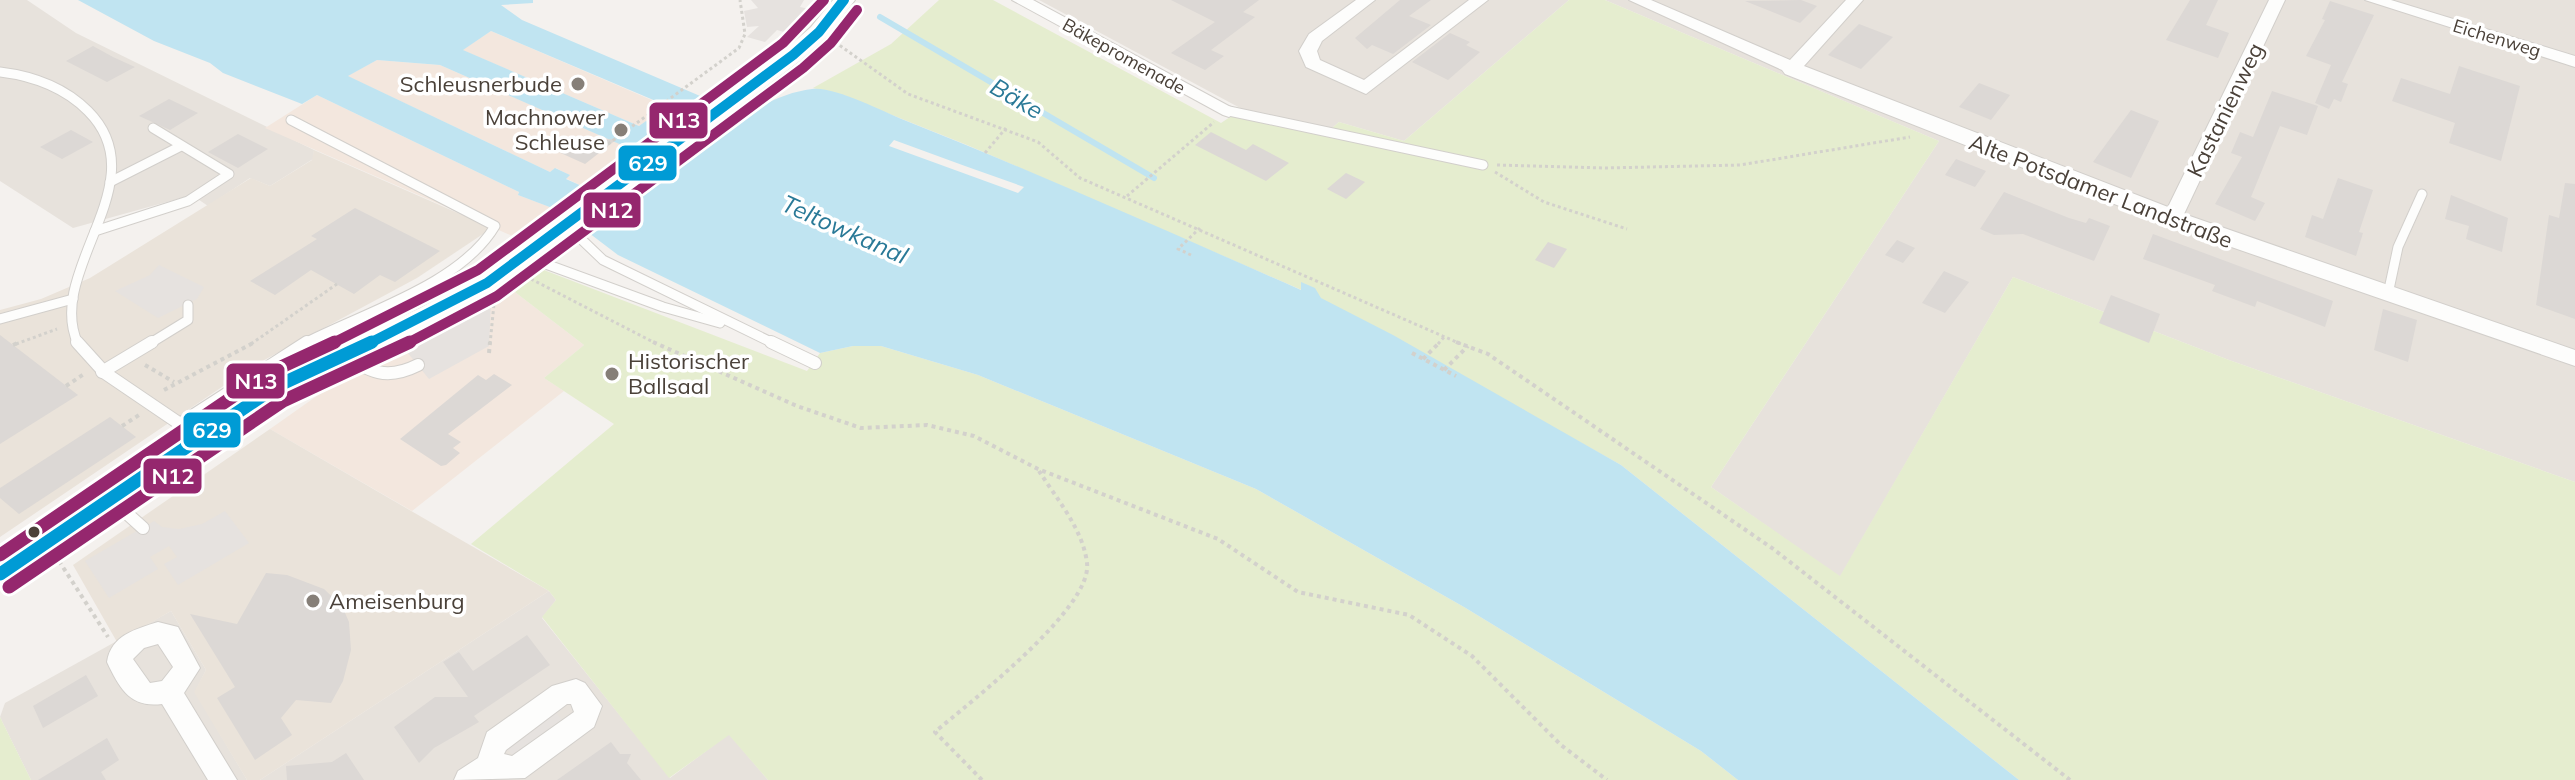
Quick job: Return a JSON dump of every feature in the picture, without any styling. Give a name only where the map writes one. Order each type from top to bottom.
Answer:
[{"type":"street","points":[[0,574],[110,499],[190,431],[342,353],[429,315],[568,236],[819,32],[844,0]]},
{"type":"street","name":"Bäkepromenade","points":[[1020,0],[1229,111]]},
{"type":"street","points":[[1367,0],[1315,38],[1308,51],[1312,63],[1366,88],[1480,0]]},
{"type":"street","name":"Alte Potsdamer Landstraße","points":[[1637,0],[1791,70],[2172,219],[2575,358]]},
{"type":"street","points":[[1791,70],[1855,0]]},
{"type":"street","name":"Kastanienweg","points":[[2172,219],[2277,0]]},
{"type":"street","name":"Eichenweg","points":[[2373,0],[2575,62]]},
{"type":"street","points":[[169,692],[223,780]]},
{"type":"street","points":[[468,780],[491,764]]},
{"type":"lane","points":[[0,72],[31,75],[60,88],[89,109],[111,141],[114,161],[110,182],[73,299],[74,336],[102,372],[190,431],[305,343],[448,271],[491,238],[495,226],[291,120]]},
{"type":"lane","points":[[1229,111],[1483,165]]},
{"type":"lane","points":[[95,231],[188,201],[229,174],[153,128]]},
{"type":"lane","points":[[110,182],[181,146]]},
{"type":"lane","points":[[2388,294],[2398,247],[2422,194]]},
{"type":"lane","points":[[568,236],[603,260],[815,363]]},
{"type":"lane","points":[[522,264],[752,332]]},
{"type":"lane","points":[[0,319],[73,299]]},
{"type":"lane","points":[[102,372],[188,320],[188,305]]},
{"type":"lane","points":[[342,353],[382,378],[394,378],[418,365]]},
{"type":"lane","points":[[110,499],[143,528]]},
{"type":"path","points":[[608,144],[739,48],[745,34],[740,0]]},
{"type":"path","points":[[828,36],[908,94],[1038,142],[1080,178],[1200,227],[1488,354],[1772,548],[2070,780]]},
{"type":"path","points":[[1127,196],[1229,111]]},
{"type":"path","points":[[985,153],[1006,128]]},
{"type":"path","points":[[1483,165],[1605,168],[1740,165],[1940,130]]},
{"type":"path","points":[[1483,165],[1544,202],[1627,229]]},
{"type":"path","points":[[1191,255],[1178,249],[1200,227]]},
{"type":"path","points":[[522,264],[552,293],[693,362],[797,406],[861,428],[927,425],[974,436],[1038,469],[1218,539],[1298,592],[1409,615],[1472,656],[1561,745],[1607,780]]},
{"type":"path","points":[[149,401],[191,371],[236,352],[337,284]]},
{"type":"path","points":[[489,353],[495,303]]},
{"type":"path","points":[[13,345],[44,331],[59,329],[74,336]]},
{"type":"path","points":[[1423,359],[1444,337]]},
{"type":"path","points":[[1444,370],[1469,345]]},
{"type":"path","points":[[1412,353],[1456,376]]},
{"type":"path","points":[[129,356],[174,382]]},
{"type":"path","points":[[982,780],[935,732],[1050,629],[1082,590],[1088,574],[1085,555],[1076,534],[1038,469]]},
{"type":"path","points":[[47,542],[111,641]]},
{"type":"shaded area","points":[[0,0],[27,0],[76,33],[314,150],[313,159],[270,186],[250,178],[208,206],[192,195],[73,228],[0,181]]},
{"type":"shaded area","points":[[751,0],[804,0],[800,7],[814,10],[791,34],[777,30],[765,42],[747,37],[759,26],[747,27],[744,11],[758,8]]},
{"type":"shaded area","points":[[1039,0],[1569,0],[1404,141],[1339,122],[1332,128],[1242,109]]},
{"type":"shaded area","points":[[1605,0],[2575,0],[2575,482],[2229,360],[2013,277],[1840,577],[1711,487],[1939,141]]},
{"type":"shaded area","points":[[491,31],[684,114],[682,121],[669,131],[647,121],[639,126],[462,50]]},
{"type":"shaded area","points":[[377,60],[440,65],[643,154],[593,191],[565,178],[569,175],[556,168],[550,172],[347,76]]},
{"type":"shaded area","points":[[317,95],[519,192],[518,195],[560,211],[517,238],[265,128]]},
{"type":"shaded area","points":[[314,150],[492,228],[417,278],[253,366],[0,537],[0,310],[41,299],[90,278],[251,178],[270,186],[312,160]]},
{"type":"shaded area","points":[[159,265],[204,287],[197,299],[158,318],[115,291],[150,275]]},
{"type":"shaded area","points":[[507,286],[584,345],[544,378],[564,391],[412,511],[270,429],[382,350],[468,310]]},
{"type":"shaded area","points":[[491,303],[489,346],[429,379],[403,347]]},
{"type":"shaded area","name":"Ameisenburg","points":[[270,429],[549,591],[260,780],[247,780],[194,692],[206,670],[171,611],[117,642],[73,565]]},
{"type":"shaded area","points":[[225,511],[249,543],[178,585],[164,564],[177,557],[169,546],[150,557],[158,569],[109,598],[85,561],[154,521],[162,527],[179,529],[202,524]]},
{"type":"shaded area","points":[[549,591],[556,600],[542,618],[670,778],[729,734],[768,780],[260,780]]},
{"type":"shaded area","points":[[171,611],[206,670],[195,692],[247,780],[31,780],[0,717],[5,703]]},
{"type":"shaded area","points":[[553,709],[563,721],[514,757],[503,744]]},
{"type":"green space","points":[[939,0],[993,0],[1221,123],[1242,109],[1332,128],[1339,122],[1404,141],[1569,0],[1605,0],[1939,141],[1711,487],[1840,576],[2013,277],[2229,360],[2575,482],[2575,780],[2019,780],[1621,465],[1320,298],[967,145],[847,97],[813,88],[891,44]]},
{"type":"green space","points":[[536,267],[807,371],[820,353],[853,346],[881,346],[978,375],[1256,489],[1464,607],[1701,751],[1738,780],[768,780],[729,735],[669,778],[542,617],[556,600],[549,591],[471,544],[614,424],[544,378],[584,345],[507,286]]},
{"type":"green space","points":[[0,717],[31,780],[0,780]]},
{"type":"water","name":"Teltowkanal","points":[[78,0],[533,0],[533,3],[501,5],[522,20],[747,116],[778,98],[812,89],[833,91],[858,100],[1301,290],[1301,282],[1315,288],[1321,298],[1393,335],[1621,465],[2019,780],[1738,780],[1701,751],[1464,607],[1256,489],[978,375],[881,346],[853,346],[820,353],[618,255],[560,211],[518,195],[519,192],[317,95],[302,104],[223,73],[210,63],[154,41]],"holes":[[[491,31],[684,113],[678,119],[681,121],[669,130],[646,121],[639,126],[463,50]],[[377,60],[440,65],[642,154],[593,191],[566,179],[570,175],[555,168],[550,172],[348,76]]]},
{"type":"pier","points":[[714,98],[742,110],[714,131],[705,143],[694,146],[583,231],[558,214]]},
{"type":"pier","points":[[894,140],[1024,187],[1018,193],[889,146]]},
{"type":"building","points":[[1171,0],[1259,0],[1243,12],[1255,17],[1211,50],[1224,56],[1205,70],[1171,53],[1215,22]]},
{"type":"building","points":[[1400,0],[1431,0],[1409,16],[1431,25],[1393,54],[1372,45],[1367,49],[1355,38]]},
{"type":"building","points":[[1801,0],[1817,6],[1800,23],[1745,1]]},
{"type":"building","points":[[2190,0],[2218,0],[2206,25],[2229,33],[2218,58],[2166,40]]},
{"type":"building","points":[[2330,1],[2374,15],[2342,82],[2348,84],[2341,102],[2334,99],[2329,109],[2315,103],[2331,65],[2306,56],[2325,20],[2322,19]]},
{"type":"building","points":[[1859,24],[1893,37],[1861,69],[1828,55]]},
{"type":"building","points":[[1450,33],[1470,42],[1466,45],[1480,52],[1448,80],[1412,62]]},
{"type":"building","points":[[93,46],[135,67],[107,82],[66,61]]},
{"type":"building","points":[[2459,66],[2520,86],[2501,161],[2449,143],[2455,123],[2392,101],[2401,78],[2450,94]]},
{"type":"building","points":[[1979,83],[2010,95],[1991,120],[1959,107]]},
{"type":"building","points":[[2272,91],[2318,106],[2307,135],[2280,126],[2251,197],[2265,203],[2255,221],[2215,204],[2242,157],[2231,153],[2240,132],[2253,137]]},
{"type":"building","points":[[169,99],[198,113],[170,130],[139,116]]},
{"type":"building","points":[[2131,110],[2159,121],[2131,178],[2093,162]]},
{"type":"building","points":[[71,130],[93,142],[62,159],[40,147]]},
{"type":"building","points":[[1211,132],[1246,150],[1253,144],[1289,163],[1266,181],[1195,145]]},
{"type":"building","points":[[238,134],[268,149],[238,168],[208,152]]},
{"type":"building","points":[[617,139],[585,164],[554,150],[577,141]]},
{"type":"building","points":[[1956,159],[1986,171],[1975,187],[1945,175]]},
{"type":"building","points":[[1346,173],[1365,182],[1346,199],[1327,189]]},
{"type":"building","points":[[2338,178],[2373,190],[2359,232],[2363,233],[2356,256],[2305,237],[2312,215],[2323,219]]},
{"type":"building","points":[[2565,183],[2575,184],[2575,319],[2536,305],[2549,215],[2559,218]]},
{"type":"building","points":[[2004,192],[2069,218],[2086,223],[2089,218],[2110,226],[2094,261],[2023,234],[1994,235],[1980,229]]},
{"type":"building","points":[[2451,195],[2508,218],[2502,252],[2466,239],[2469,226],[2445,219]]},
{"type":"building","points":[[355,208],[440,251],[395,282],[380,275],[354,294],[311,270],[275,295],[250,281],[317,239],[311,236]]},
{"type":"building","points":[[2153,234],[2333,301],[2325,327],[2257,301],[2255,307],[2212,291],[2215,285],[2143,259]]},
{"type":"building","points":[[1897,240],[1915,248],[1903,263],[1885,255]]},
{"type":"building","points":[[1548,242],[1567,249],[1554,268],[1535,260]]},
{"type":"building","points":[[1944,271],[1969,282],[1945,313],[1922,303]]},
{"type":"building","points":[[2111,295],[2160,314],[2149,343],[2099,323]]},
{"type":"building","points":[[2383,309],[2417,320],[2408,362],[2374,350]]},
{"type":"building","points":[[0,335],[78,395],[0,444]]},
{"type":"building","points":[[494,374],[512,385],[448,434],[461,442],[453,448],[460,453],[446,465],[441,466],[400,439],[478,375],[486,380]]},
{"type":"building","points":[[110,417],[136,437],[19,514],[0,498],[0,488]]},
{"type":"building","points":[[266,573],[287,575],[324,589],[342,606],[349,622],[351,650],[343,681],[331,703],[296,700],[281,718],[292,735],[255,760],[217,698],[235,687],[190,614],[237,624]]},
{"type":"building","points":[[527,635],[550,665],[474,716],[479,722],[434,748],[419,763],[394,727],[435,697],[468,697],[443,662],[459,652],[473,671]]},
{"type":"building","points":[[86,675],[98,696],[43,728],[33,706]]},
{"type":"building","points":[[107,738],[119,760],[101,772],[106,780],[38,780]]},
{"type":"building","points":[[611,742],[620,754],[631,754],[627,763],[641,780],[557,780]]},
{"type":"building","points":[[346,753],[364,780],[287,780],[286,766],[332,762]]},
{"type":"waterway","name":"Bäke","points":[[880,17],[1154,178]]},
{"type":"transit line","name":"N13","points":[[0,555],[266,374],[422,301],[478,270],[783,43],[824,0]]},
{"type":"transit line","name":"629","points":[[0,574],[275,387],[429,315],[487,283],[793,55],[819,32],[844,0]]},
{"type":"transit line","name":"N12","points":[[9,587],[283,401],[435,330],[497,296],[803,68],[831,43],[857,10]]},
{"type":"place","name":"Schleusnerbude","points":[[578,84]]},
{"type":"place","name":"Machnower Schleuse","points":[[621,130]]},
{"type":"place","name":"Historischer Ballsaal","points":[[612,374]]},
{"type":"place","name":"Ameisenburg","points":[[313,601]]}]
